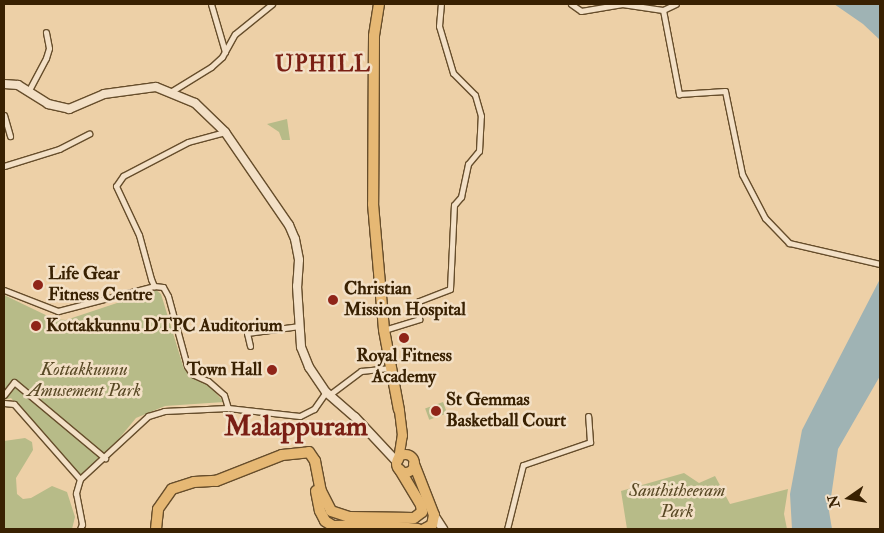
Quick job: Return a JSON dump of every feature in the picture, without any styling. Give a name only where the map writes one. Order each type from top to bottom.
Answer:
[{"type":"highway","points":[[379,4],[374,36],[372,204],[384,330],[399,410]]},
{"type":"highway","points":[[301,453],[309,457],[320,511],[325,521],[343,528],[379,525],[418,529]]},
{"type":"highway","points":[[156,529],[158,509],[172,489],[194,482],[216,481],[266,460],[301,453],[312,454],[326,504],[341,516],[419,516],[421,506],[398,464]]},
{"type":"highway","points":[[412,460],[431,524]]},
{"type":"main road","points":[[4,84],[18,85],[48,104],[69,109],[120,90],[149,87],[172,91],[195,103],[225,132],[292,232],[300,260],[300,326],[303,355],[328,393],[355,417],[398,464],[408,471],[412,460],[399,410]]},
{"type":"main road","points":[[398,464],[402,435],[399,410]]},
{"type":"main road","points":[[398,464],[403,455],[412,460]]},
{"type":"main road","points":[[431,524],[444,529]]},
{"type":"street","points":[[211,4],[224,52]]},
{"type":"street","points":[[172,91],[211,67],[224,52],[235,34],[272,4]]},
{"type":"street","points":[[384,330],[420,320],[419,301],[450,289],[454,205],[461,197],[468,164],[479,151],[481,116],[475,95],[453,73],[439,26],[441,4]]},
{"type":"street","points":[[571,4],[581,11],[622,4],[663,10],[676,4]]},
{"type":"street","points":[[663,10],[679,94],[725,91],[742,174],[765,218],[789,243],[863,258],[880,264]]},
{"type":"street","points":[[28,92],[46,58],[49,48],[46,32]]},
{"type":"street","points":[[4,115],[10,136]]},
{"type":"street","points":[[154,286],[139,234],[116,181],[188,142],[225,132]]},
{"type":"street","points":[[4,166],[59,149],[89,134]]},
{"type":"street","points":[[4,290],[58,311],[154,286],[163,288],[168,296],[187,366],[192,374],[208,381],[224,395],[228,408]]},
{"type":"street","points":[[250,346],[247,333],[300,326]]},
{"type":"street","points":[[80,529],[82,524],[76,493],[80,479],[106,458],[137,423],[148,416],[164,411],[228,408],[300,416],[314,409],[328,393],[361,372],[391,368]]},
{"type":"street","points":[[4,395],[14,382],[106,458]]},
{"type":"street","points":[[4,403],[14,404],[80,479]]},
{"type":"street","points":[[507,529],[523,464],[590,442],[588,416]]},
{"type":"green space","points":[[287,119],[290,140],[282,140],[279,132],[267,124]]},
{"type":"green space","name":"Kottakkunnu Amusement Park","points":[[156,290],[161,294],[184,369],[211,388],[224,402],[165,406],[136,418],[104,457],[80,477],[11,398],[4,400],[4,295],[54,319],[66,320]]},
{"type":"green space","name":"St Gemmas Basketball Court","points":[[443,402],[447,413],[429,420],[425,408]]},
{"type":"green space","points":[[25,438],[32,442],[33,450],[16,478],[17,494],[23,499],[31,498],[52,486],[67,492],[75,517],[72,529],[4,529],[4,441]]},
{"type":"green space","name":"Santhitheeram Park","points":[[684,473],[699,483],[715,476],[730,504],[788,489],[784,514],[787,529],[627,529],[621,491]]},
{"type":"shaded area","points":[[834,4],[880,4],[880,40],[863,24]]},
{"type":"shaded area","points":[[880,279],[880,376],[838,449],[829,511],[832,529],[792,529],[790,494],[802,430]]},
{"type":"place","name":"Life Gear Fitness Centre","points":[[38,285]]},
{"type":"place","name":"Christian Mission Hospital","points":[[333,300]]},
{"type":"place","name":"Kottakkunnu DTPC Auditorium","points":[[36,326]]},
{"type":"place","name":"Royal Fitness Academy","points":[[404,338]]},
{"type":"place","name":"Town Hall","points":[[272,370]]},
{"type":"place","name":"St Gemmas Basketball Court","points":[[436,411]]},
{"type":"district","name":"UPHILL","points":[[323,65]]},
{"type":"district","name":"Malappuram","points":[[296,427]]}]
